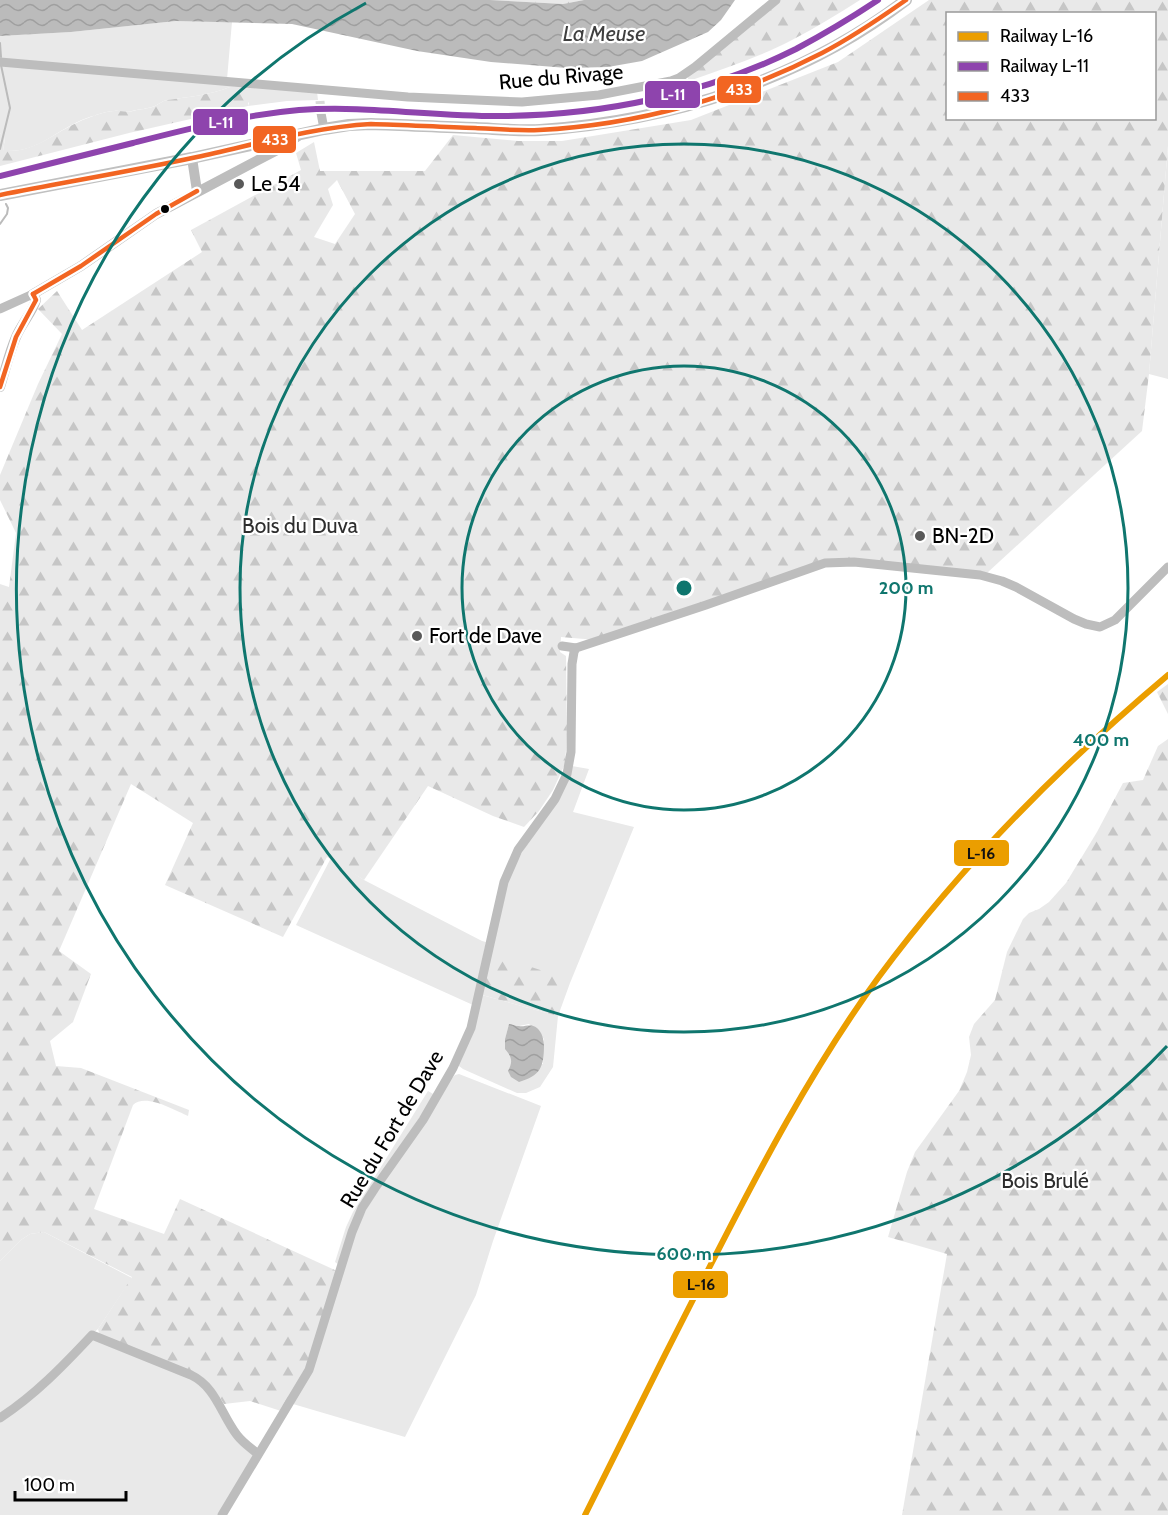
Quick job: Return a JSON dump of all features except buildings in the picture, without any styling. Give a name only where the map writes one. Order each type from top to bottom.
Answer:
[{"type":"main road","points":[[0,195],[349,125],[538,130],[610,122],[648,115],[735,91],[787,70],[854,35],[906,0]]},
{"type":"street","name":"Rue du Rivage","points":[[2,62],[408,97],[522,102],[599,95],[662,84],[679,78],[776,0]]},
{"type":"street","points":[[320,89],[320,101]]},
{"type":"street","points":[[321,113],[324,129]]},
{"type":"street","points":[[0,309],[33,294],[81,266],[156,214],[279,149],[303,133]]},
{"type":"street","points":[[192,158],[197,191]]},
{"type":"street","points":[[0,387],[15,339],[35,305],[36,300],[33,294]]},
{"type":"street","points":[[562,646],[576,648],[825,563],[855,562],[980,575],[1016,587],[1074,619],[1100,627],[1115,620],[1168,567]]},
{"type":"street","name":"Rue du Fort de Dave","points":[[222,1515],[309,1370],[352,1232],[362,1208],[423,1120],[453,1068],[471,1028],[504,882],[518,850],[555,799],[567,774],[571,752],[572,664],[576,648]]},
{"type":"street","points":[[0,1418],[19,1406],[58,1372],[92,1335],[201,1381],[210,1389],[238,1437],[258,1454]]},
{"type":"green space","points":[[490,0],[584,0],[563,4]]},
{"type":"green space","points":[[772,0],[860,0],[780,46],[689,81],[685,70]]},
{"type":"green space","name":"Bois du Duva","points":[[929,0],[1168,0],[1168,146],[1142,431],[987,573],[826,560],[596,640],[561,637],[560,652],[566,656],[565,764],[553,790],[539,811],[524,827],[493,816],[428,786],[364,880],[327,857],[283,937],[165,885],[193,823],[131,784],[59,951],[91,974],[73,1022],[50,1041],[56,1066],[81,1068],[189,1110],[188,1116],[152,1102],[138,1102],[133,1105],[94,1209],[164,1234],[180,1199],[337,1271],[307,1369],[281,1411],[250,1401],[224,1404],[214,1388],[200,1376],[100,1336],[98,1329],[132,1277],[44,1232],[30,1234],[0,1261],[0,584],[9,587],[16,533],[0,500],[0,475],[38,384],[62,334],[38,309],[57,291],[82,330],[202,252],[191,230],[301,170],[296,153],[314,142],[320,171],[425,171],[453,135],[518,141],[562,141],[691,120],[838,62]],"holes":[[[337,180],[355,214],[335,244],[314,237],[333,205],[328,189]]]},
{"type":"green space","points":[[176,21],[232,22],[227,79],[0,59],[0,36],[71,32]]},
{"type":"green space","points":[[0,65],[317,92],[318,100],[248,106],[249,103],[230,87],[207,94],[167,100],[155,106],[130,112],[101,113],[76,123],[38,144],[16,151],[3,151],[5,138],[0,133]]},
{"type":"green space","points":[[230,87],[246,94],[248,106],[0,166],[0,133],[5,137],[3,151],[15,151],[37,144],[101,113],[131,112],[155,106],[167,100],[207,94]]},
{"type":"green space","points":[[1168,146],[1168,379],[1149,374]]},
{"type":"green space","points":[[1168,684],[1168,714],[1157,692]]},
{"type":"green space","name":"Bois Brulé","points":[[1168,739],[1168,1515],[902,1515],[947,1254],[888,1237],[907,1172],[915,1152],[959,1091],[971,1055],[969,1037],[974,1024],[995,1000],[1007,952],[1023,919],[1049,902],[1066,883],[1123,783],[1143,780],[1158,746]]},
{"type":"green space","points":[[572,766],[589,769],[573,812],[634,827],[558,1016],[553,1067],[540,1087],[526,1093],[517,1093],[459,1066],[482,995],[554,1015],[491,954],[507,884],[516,863]],"holes":[[[509,1024],[519,1026],[529,1024],[544,1039],[543,1064],[512,1064],[505,1039]]]},
{"type":"green space","points":[[331,858],[364,880],[486,942],[473,1005],[296,925]]},
{"type":"green space","points":[[491,954],[565,978],[554,1015],[482,995]]},
{"type":"green space","points":[[459,1074],[541,1106],[476,1295],[405,1437],[293,1404],[359,1223],[452,1078]]},
{"type":"green space","points":[[428,1091],[435,1095],[381,1174],[338,1264],[335,1262],[353,1212]]},
{"type":"green space","points":[[44,1232],[132,1278],[98,1329],[92,1334],[196,1378],[235,1432],[258,1454],[222,1515],[0,1515],[0,1261],[30,1234]]},
{"type":"water","name":"La Meuse","points":[[0,0],[490,0],[563,4],[584,0],[735,0],[721,20],[708,32],[642,61],[608,67],[567,68],[491,62],[417,51],[292,24],[176,21],[71,32],[0,36]]},
{"type":"water","points":[[509,1024],[535,1027],[544,1041],[543,1060],[539,1070],[532,1077],[519,1082],[511,1077],[508,1071],[511,1060],[505,1049],[505,1039]]},
{"type":"waterway","points":[[0,43],[1,57]]},
{"type":"waterway","points":[[0,149],[10,108],[1,65]]},
{"type":"waterway","points":[[0,224],[7,214],[6,204]]},
{"type":"tunnel","points":[[320,101],[321,113]]},
{"type":"rail line","name":"L-11","points":[[0,176],[195,128],[278,112],[350,109],[478,116],[542,115],[654,99],[690,90],[762,65],[796,49],[878,0]]},
{"type":"rail line","name":"L-16","points":[[585,1515],[766,1160],[830,1049],[878,978],[944,895],[1014,818],[1089,745],[1168,675]]},
{"type":"transit line","name":"433","points":[[0,195],[349,126],[371,124],[539,130],[576,127],[649,115],[720,96],[789,69],[844,41],[906,0]]},
{"type":"transit line","name":"433","points":[[33,294],[81,266],[156,214],[197,191]]},
{"type":"transit line","name":"433","points":[[0,387],[16,337],[36,300],[33,294]]},
{"type":"place","name":"Le 54","points":[[239,184]]},
{"type":"place","name":"BN-2D","points":[[920,536]]},
{"type":"place","name":"Fort de Dave","points":[[417,636]]}]
